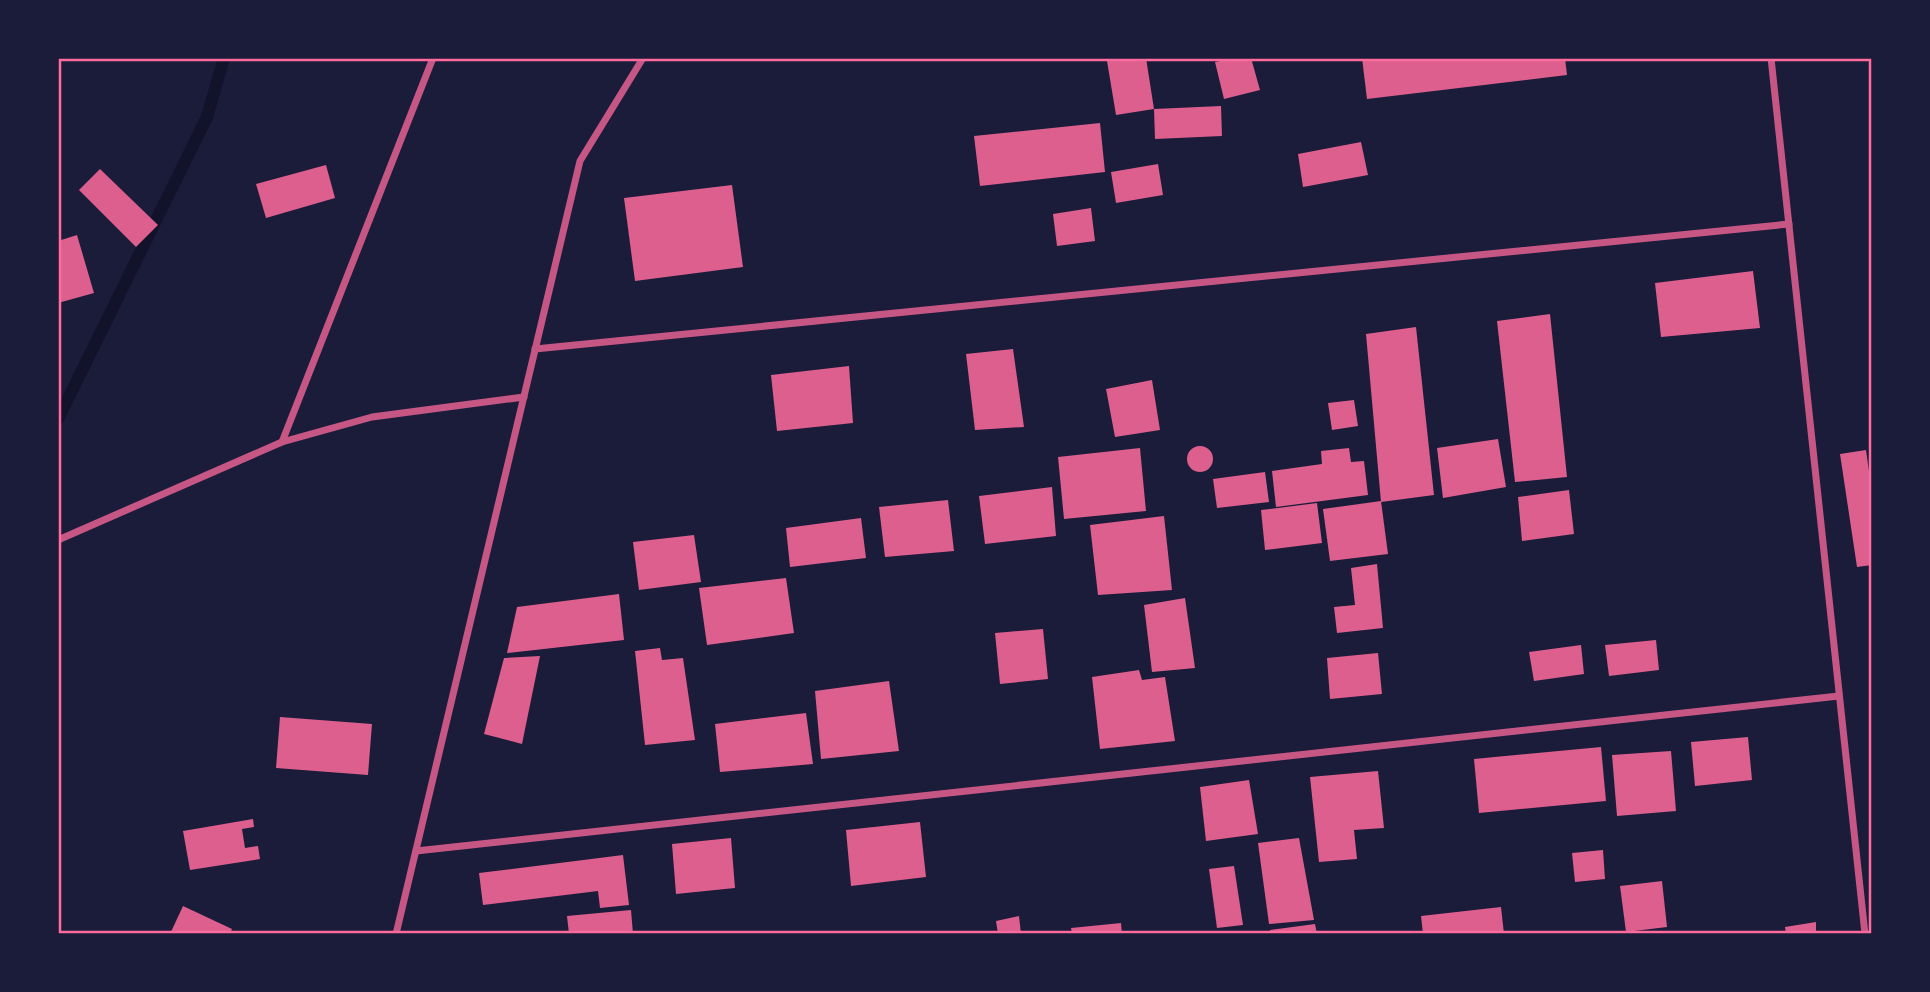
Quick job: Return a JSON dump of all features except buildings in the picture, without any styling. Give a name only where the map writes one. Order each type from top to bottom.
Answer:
[{"type":"street","points":[[282,442],[433,58]]},
{"type":"street","points":[[396,934],[580,161],[643,58]]},
{"type":"street","points":[[1771,58],[1865,934]]},
{"type":"street","points":[[535,349],[1789,224]]},
{"type":"street","points":[[58,540],[282,442],[372,417],[524,397]]},
{"type":"street","points":[[416,851],[1839,696]]},
{"type":"waterway","points":[[58,419],[207,117],[224,58]]}]
